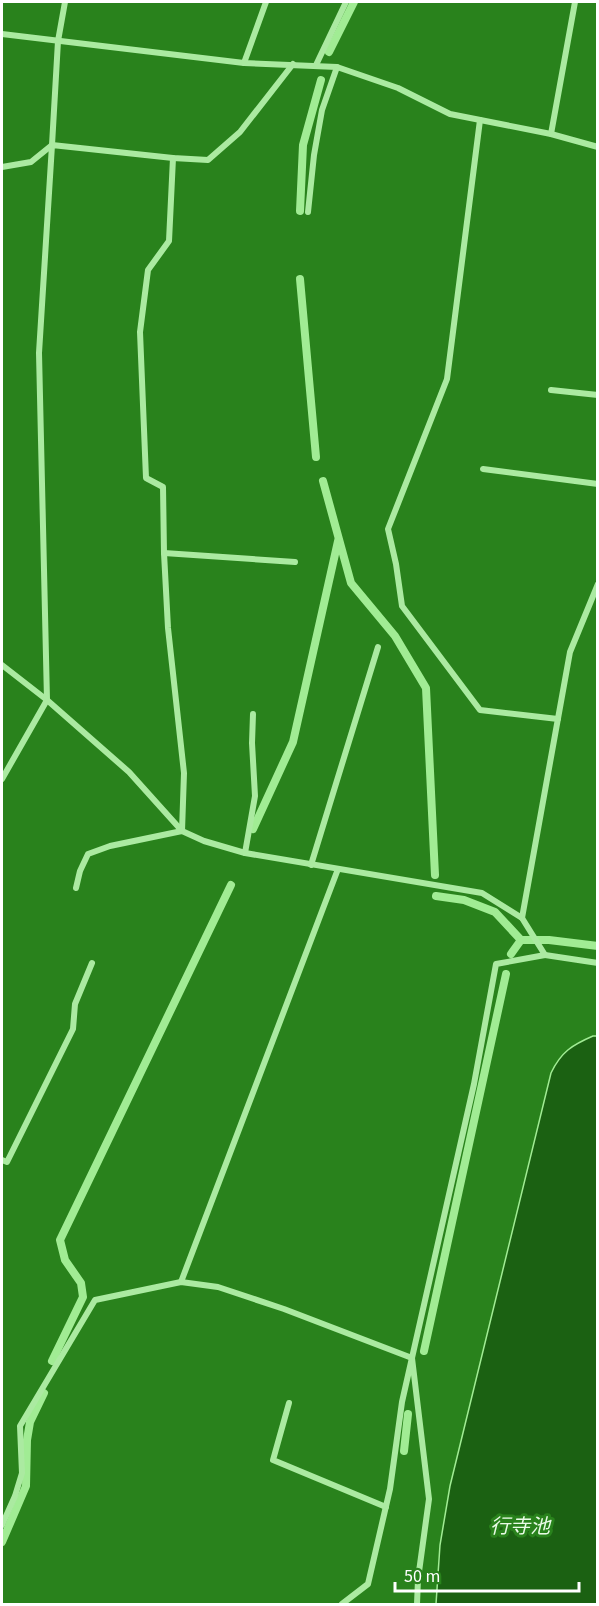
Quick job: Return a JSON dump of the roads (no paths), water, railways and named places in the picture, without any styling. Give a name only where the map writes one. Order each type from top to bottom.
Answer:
[{"type":"street","points":[[2,779],[47,700],[39,353],[58,41],[65,2]]},
{"type":"street","points":[[244,63],[266,2]]},
{"type":"street","points":[[316,65],[346,2]]},
{"type":"street","points":[[551,134],[575,2]]},
{"type":"street","points":[[2,34],[244,63],[337,67],[398,88],[450,114],[551,134],[597,147]]},
{"type":"street","points":[[2,167],[31,162],[52,145],[208,160],[240,132],[293,64]]},
{"type":"street","points":[[308,212],[314,154],[322,110],[337,67]]},
{"type":"street","points":[[480,120],[447,379],[388,530],[402,606],[480,710],[558,719]]},
{"type":"street","points":[[173,158],[170,241],[148,270],[140,332],[146,477],[163,486],[168,628],[184,773],[182,831]]},
{"type":"street","points":[[551,390],[597,395]]},
{"type":"street","points":[[483,469],[597,484]]},
{"type":"street","points":[[164,553],[295,562]]},
{"type":"street","points":[[522,918],[570,652],[597,584]]},
{"type":"street","points":[[311,865],[378,647]]},
{"type":"street","points":[[2,665],[47,700],[129,772],[182,831],[204,841],[245,853],[482,893],[522,918],[545,955]]},
{"type":"street","points":[[245,853],[255,796],[253,714]]},
{"type":"street","points":[[76,888],[80,871],[88,854],[110,846],[182,831]]},
{"type":"street","points":[[181,1282],[338,869]]},
{"type":"street","points":[[342,1605],[368,1584],[386,1507],[402,1402],[474,1084],[496,964],[545,955],[597,963]]},
{"type":"street","points":[[2,1160],[7,1162],[73,1029],[75,1004],[92,963]]},
{"type":"street","points":[[2,1525],[22,1473],[20,1426],[95,1300],[181,1282],[218,1287],[284,1309],[412,1358]]},
{"type":"street","points":[[412,1358],[429,1499],[418,1579],[417,1605]]},
{"type":"street","points":[[289,1402],[273,1460],[386,1507]]},
{"type":"water","name":"行寺池","points":[[593,1036],[598,1036],[597,1604],[436,1604],[440,1545],[450,1486],[551,1073],[568,1050]]},
{"type":"waterway","points":[[329,52],[354,2]]},
{"type":"waterway","points":[[300,211],[303,145],[321,80]]},
{"type":"waterway","points":[[300,279],[316,457]]},
{"type":"waterway","points":[[323,481],[351,583],[395,636],[426,688],[435,875]]},
{"type":"waterway","points":[[253,829],[293,742],[338,541]]},
{"type":"waterway","points":[[52,1361],[83,1297],[81,1283],[65,1260],[60,1240],[231,885]]},
{"type":"waterway","points":[[436,896],[464,900],[495,912],[521,940],[511,954]]},
{"type":"waterway","points":[[521,940],[549,940],[598,946]]},
{"type":"waterway","points":[[424,1351],[506,974]]},
{"type":"waterway","points":[[2,1542],[26,1486],[27,1440],[30,1422],[44,1393]]},
{"type":"waterway","points":[[404,1451],[408,1414]]}]
